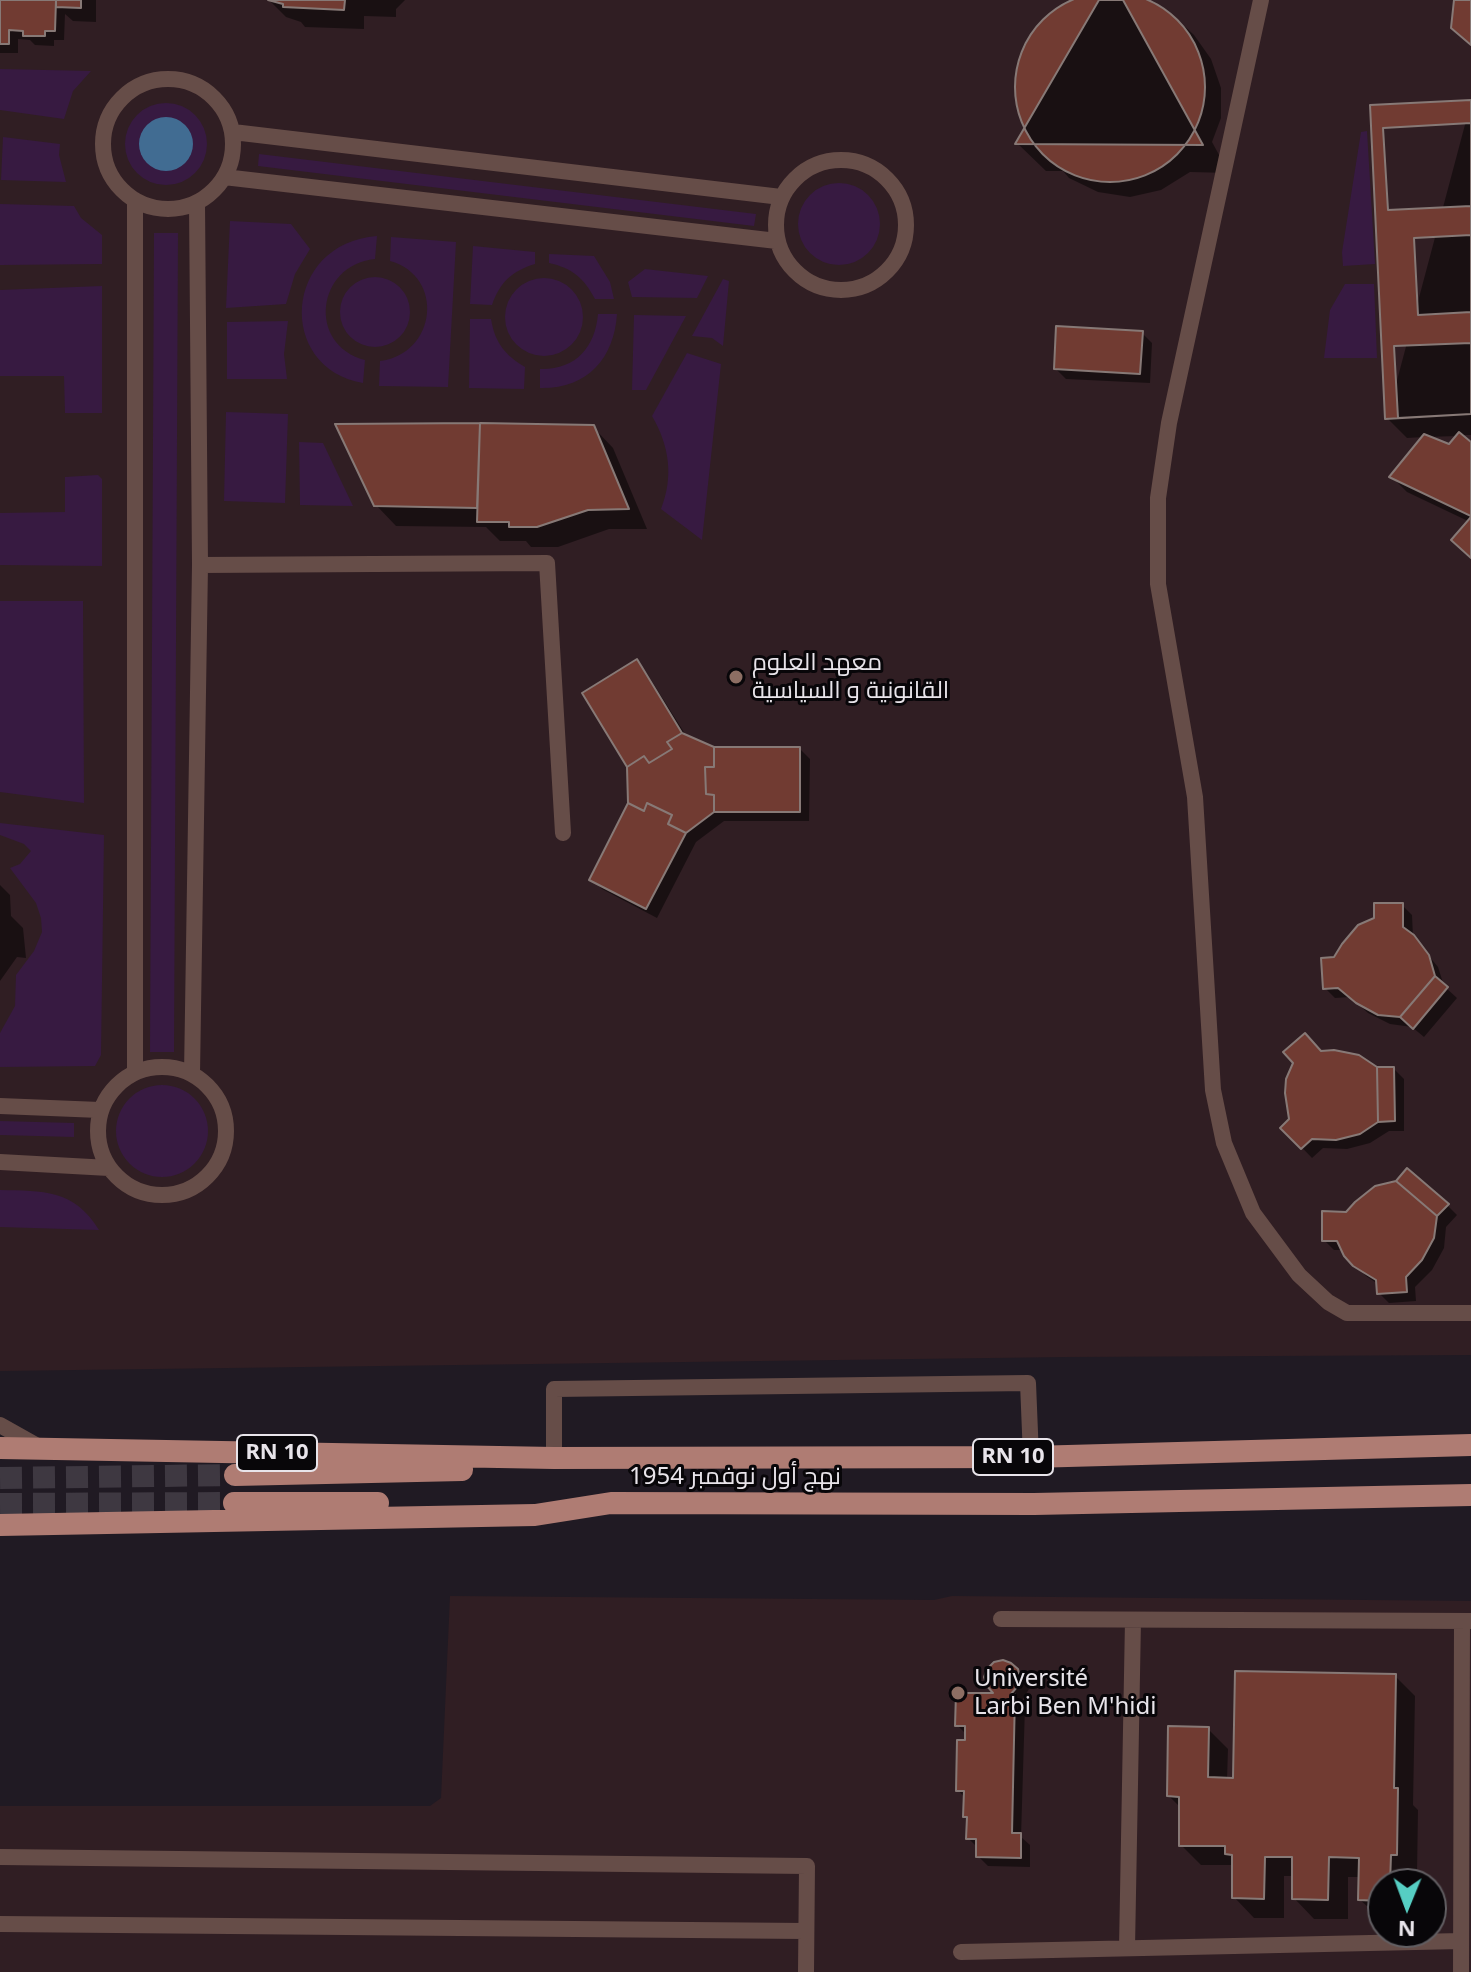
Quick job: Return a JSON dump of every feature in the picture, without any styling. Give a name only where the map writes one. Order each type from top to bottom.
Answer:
[{"type":"main road","name":"نهج أول نوفمبر 1954","points":[[0,1448],[554,1458],[1031,1457],[1471,1445]]},
{"type":"main road","name":"RN 10","points":[[235,1475],[498,1469],[554,1458]]},
{"type":"main road","name":"نهج أول نوفمبر 1954","points":[[0,1525],[535,1515],[611,1503],[1034,1504],[1471,1495]]},
{"type":"main road","name":"RN 10","points":[[234,1503],[611,1503]]},
{"type":"lane","points":[[1261,0],[1169,423],[1158,498],[1158,584],[1195,797],[1213,1090],[1224,1143],[1253,1213],[1299,1275],[1328,1302],[1347,1313],[1471,1313]]},
{"type":"lane","points":[[164,79],[187,81],[208,92],[224,109],[233,132],[233,155],[224,177],[212,192],[197,203],[176,209],[155,208],[135,200],[117,185],[106,164],[102,141],[108,118],[121,98],[140,85],[164,79]]},
{"type":"lane","points":[[233,132],[781,197]]},
{"type":"lane","points":[[840,159],[864,164],[885,176],[900,195],[907,218],[904,243],[894,265],[875,281],[852,290],[828,289],[805,280],[787,263],[777,241],[775,218],[781,197],[796,177],[816,164],[840,159]]},
{"type":"lane","points":[[224,177],[777,241]]},
{"type":"lane","points":[[135,200],[135,1072]]},
{"type":"lane","points":[[192,1074],[200,565],[197,203]]},
{"type":"lane","points":[[200,565],[547,563],[563,833]]},
{"type":"lane","points":[[154,1067],[173,1067],[192,1074],[210,1087],[222,1107],[227,1131],[223,1154],[211,1173],[193,1188],[170,1195],[147,1194],[125,1184],[109,1168],[98,1140],[100,1110],[114,1088],[135,1072],[154,1067]]},
{"type":"lane","points":[[0,1106],[100,1110]]},
{"type":"lane","points":[[0,1162],[109,1168]]},
{"type":"lane","points":[[554,1458],[554,1389],[1028,1383],[1031,1457]]},
{"type":"lane","points":[[0,1425],[43,1449]]},
{"type":"lane","points":[[1001,1619],[1467,1621],[1461,1972]]},
{"type":"lane","points":[[1127,1948],[1133,1620]]},
{"type":"lane","points":[[0,1857],[807,1866],[806,1972]]},
{"type":"lane","points":[[0,1924],[805,1931]]},
{"type":"lane","points":[[961,1952],[1461,1941]]},
{"type":"shaded area","name":"معهد العلوم القانونية و السياسية","points":[[0,0],[1471,0],[1471,1355],[1066,1357],[0,1371]]},
{"type":"shaded area","points":[[0,69],[91,71],[73,91],[64,119],[0,110]]},
{"type":"shaded area","points":[[158,103],[174,103],[189,110],[200,121],[207,144],[204,160],[195,173],[174,185],[158,185],[143,178],[132,167],[125,152],[125,136],[132,121],[143,110]]},
{"type":"shaded area","points":[[1367,131],[1375,264],[1343,266],[1342,252],[1361,132]]},
{"type":"shaded area","points":[[3,137],[60,144],[59,155],[66,182],[1,180]]},
{"type":"shaded area","points":[[259,154],[756,214],[754,226],[258,166]]},
{"type":"shaded area","points":[[831,183],[847,183],[862,190],[873,201],[880,224],[877,240],[868,253],[847,265],[831,265],[816,258],[805,247],[798,232],[798,216],[805,201],[816,190]]},
{"type":"shaded area","points":[[0,204],[74,206],[81,218],[102,235],[102,264],[0,265]]},
{"type":"shaded area","points":[[230,221],[291,224],[310,249],[295,274],[286,304],[226,308]]},
{"type":"shaded area","points":[[154,233],[178,233],[174,1052],[150,1052]]},
{"type":"shaded area","points":[[377,236],[375,259],[355,264],[340,275],[326,306],[327,323],[334,339],[346,352],[365,360],[363,383],[335,373],[315,355],[304,332],[302,306],[308,282],[323,260],[346,244]]},
{"type":"shaded area","points":[[391,237],[456,242],[448,387],[379,386],[380,361],[399,355],[413,345],[423,330],[427,314],[426,297],[420,282],[408,269],[390,261]]},
{"type":"shaded area","points":[[473,246],[535,252],[535,264],[508,278],[492,305],[470,304]]},
{"type":"shaded area","points":[[549,254],[594,256],[610,282],[614,299],[595,299],[576,275],[549,263]]},
{"type":"shaded area","points":[[645,269],[708,276],[697,298],[632,297],[628,282]]},
{"type":"shaded area","points":[[375,277],[400,287],[410,312],[400,337],[375,347],[350,337],[340,312],[350,287]]},
{"type":"shaded area","points":[[544,278],[559,281],[571,290],[580,302],[583,317],[580,332],[571,344],[559,353],[544,356],[529,353],[517,344],[508,332],[505,317],[508,302],[517,290],[529,281]]},
{"type":"shaded area","points":[[723,279],[729,281],[723,346],[712,338],[692,336]]},
{"type":"shaded area","points":[[1345,284],[1374,284],[1377,358],[1324,358],[1330,310]]},
{"type":"shaded area","points":[[102,286],[102,413],[65,413],[64,376],[0,376],[0,290]]},
{"type":"shaded area","points":[[598,314],[617,314],[615,330],[604,357],[584,377],[557,387],[540,388],[540,369],[563,366],[588,347]]},
{"type":"shaded area","points":[[634,315],[686,316],[646,390],[632,390]]},
{"type":"shaded area","points":[[470,319],[491,319],[502,348],[525,367],[524,389],[469,388]]},
{"type":"shaded area","points":[[288,321],[284,354],[287,379],[227,379],[227,322]]},
{"type":"shaded area","points":[[687,353],[721,364],[702,540],[661,509],[667,485],[668,461],[652,416]]},
{"type":"shaded area","points":[[226,412],[288,414],[285,503],[224,501]]},
{"type":"shaded area","points":[[299,442],[323,443],[353,506],[300,505]]},
{"type":"shaded area","points":[[98,475],[102,479],[102,566],[0,565],[0,513],[65,512],[65,477]]},
{"type":"shaded area","points":[[0,601],[83,601],[84,803],[0,792]]},
{"type":"shaded area","points":[[0,823],[104,835],[101,1055],[95,1066],[0,1067],[0,1033],[15,1006],[16,975],[34,951],[42,932],[36,903],[10,868],[20,864],[31,851],[24,844],[0,835]]},
{"type":"shaded area","points":[[162,1085],[180,1088],[195,1098],[205,1113],[208,1131],[205,1149],[195,1164],[180,1174],[162,1177],[144,1174],[129,1164],[119,1149],[116,1131],[119,1113],[129,1098],[144,1088]]},
{"type":"shaded area","points":[[0,1121],[74,1123],[74,1137],[0,1135]]},
{"type":"shaded area","points":[[0,1190],[56,1195],[79,1207],[99,1230],[0,1227]]},
{"type":"shaded area","name":"Université Larbi Ben M'hidi","points":[[450,1596],[934,1600],[952,1596],[1471,1601],[1471,1972],[0,1972],[0,1806],[430,1806],[441,1798]]},
{"type":"water","points":[[166,117],[185,125],[193,144],[185,163],[166,171],[147,163],[139,144],[147,125]]},
{"type":"building","points":[[1110,-8],[1146,-1],[1177,20],[1198,51],[1205,87],[1198,123],[1177,154],[1146,175],[1110,182],[1074,175],[1043,154],[1022,123],[1015,87],[1022,51],[1043,20],[1074,-1]]},
{"type":"building","points":[[0,0],[56,0],[55,31],[45,31],[45,36],[23,36],[23,31],[9,30],[9,44],[0,44]]},
{"type":"building","points":[[56,0],[81,0],[81,8],[56,7]]},
{"type":"building","points":[[268,0],[345,0],[344,10],[283,7],[283,4]]},
{"type":"building","points":[[1099,0],[1123,0],[1203,145],[1015,144]]},
{"type":"building","points":[[1454,0],[1471,0],[1471,45],[1451,28]]},
{"type":"building","points":[[1471,100],[1471,414],[1385,419],[1370,105]]},
{"type":"building","points":[[1471,123],[1471,206],[1388,210],[1383,128]]},
{"type":"building","points":[[1471,235],[1471,312],[1418,315],[1414,238]]},
{"type":"building","points":[[1056,326],[1143,331],[1140,374],[1054,369]]},
{"type":"building","points":[[1471,343],[1471,414],[1398,418],[1394,346]]},
{"type":"building","points":[[480,423],[594,425],[629,509],[588,510],[537,527],[509,527],[509,522],[477,522]]},
{"type":"building","points":[[480,423],[477,508],[374,506],[335,424]]},
{"type":"building","points":[[1459,432],[1471,442],[1471,516],[1389,477],[1424,434],[1449,444]]},
{"type":"building","points":[[1471,517],[1471,558],[1451,540]]},
{"type":"building","points":[[637,659],[682,733],[667,742],[672,749],[649,763],[644,756],[627,767],[582,693]]},
{"type":"building","points":[[682,733],[714,747],[714,767],[705,767],[706,794],[714,795],[714,812],[686,833],[668,824],[672,815],[647,803],[644,811],[628,803],[627,767],[644,756],[649,763],[672,749],[667,742]]},
{"type":"building","points":[[714,747],[800,747],[800,812],[714,812],[714,795],[706,794],[705,767],[714,767]]},
{"type":"building","points":[[628,803],[644,811],[647,803],[672,815],[668,824],[686,833],[646,909],[589,880]]},
{"type":"building","points":[[1374,903],[1403,903],[1403,927],[1414,935],[1429,955],[1435,976],[1400,1017],[1378,1015],[1338,988],[1323,989],[1321,958],[1334,957],[1358,925],[1374,918]]},
{"type":"building","points":[[1435,976],[1448,987],[1413,1029],[1400,1017]]},
{"type":"building","points":[[1305,1033],[1321,1051],[1359,1055],[1377,1067],[1378,1122],[1360,1134],[1336,1140],[1312,1139],[1301,1149],[1280,1128],[1289,1119],[1286,1079],[1293,1063],[1283,1052]]},
{"type":"building","points":[[1377,1067],[1394,1067],[1395,1121],[1378,1122]]},
{"type":"building","points":[[1407,1168],[1449,1204],[1437,1216],[1396,1181]]},
{"type":"building","points":[[1396,1181],[1437,1216],[1434,1238],[1422,1260],[1406,1277],[1407,1292],[1377,1294],[1376,1280],[1353,1266],[1337,1241],[1322,1241],[1322,1211],[1346,1212],[1375,1186]]},
{"type":"building","points":[[1003,1660],[1018,1669],[1020,1678],[1011,1694],[1015,1694],[1012,1833],[1021,1833],[1021,1858],[976,1857],[976,1839],[966,1839],[964,1791],[956,1791],[957,1740],[965,1740],[965,1726],[955,1726],[956,1693],[993,1693],[984,1677],[994,1662]]},
{"type":"building","points":[[1235,1671],[1396,1674],[1394,1788],[1398,1788],[1397,1855],[1391,1855],[1391,1868],[1367,1868],[1367,1900],[1358,1900],[1359,1858],[1329,1857],[1328,1900],[1292,1899],[1292,1857],[1265,1857],[1264,1899],[1232,1898],[1232,1855],[1225,1854],[1225,1846],[1179,1846],[1179,1797],[1167,1796],[1168,1726],[1209,1727],[1208,1777],[1233,1778]]},
{"type":"tunnel","points":[[0,1478],[235,1475]]},
{"type":"tunnel","points":[[0,1504],[234,1503]]},
{"type":"place","name":"معهد العلوم القانونية و السياسية","points":[[736,677]]},
{"type":"place","name":"Université Larbi Ben M'hidi","points":[[958,1693]]}]
